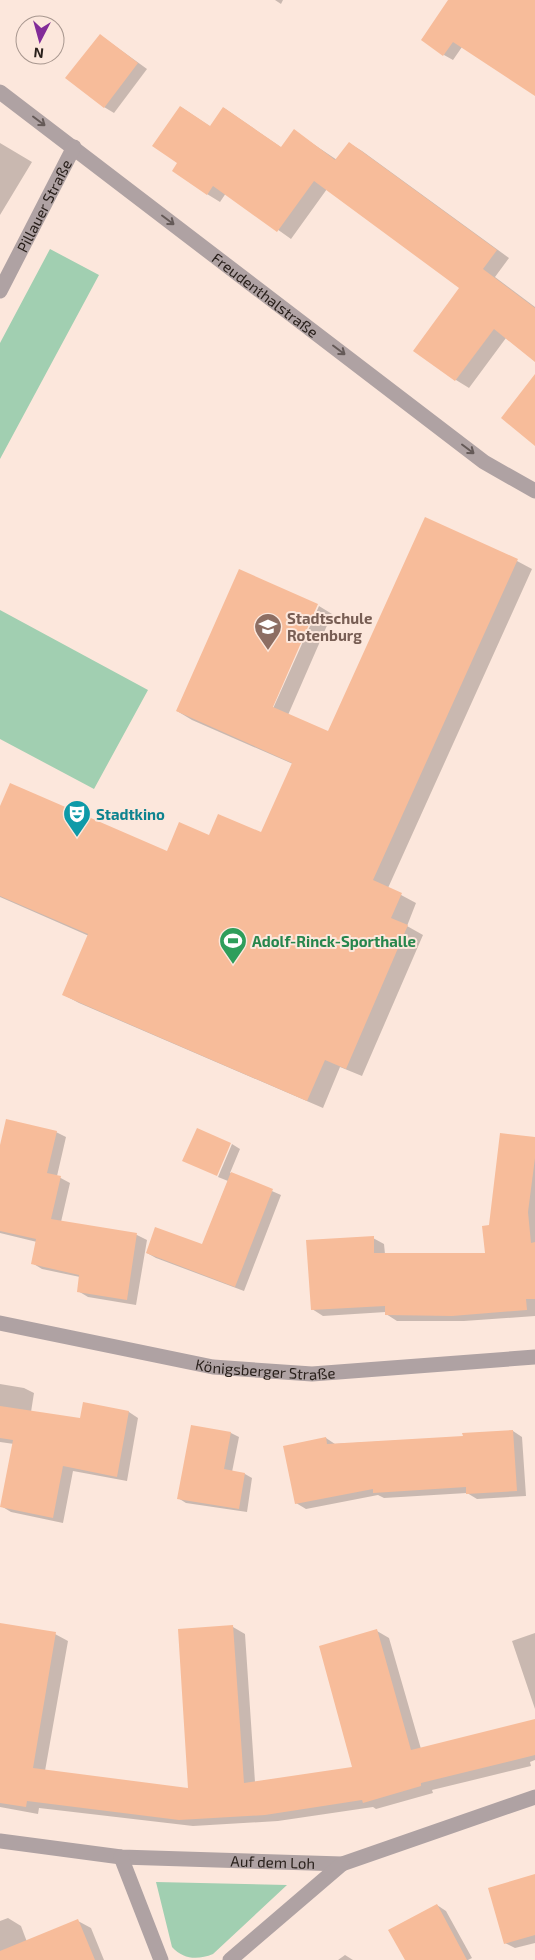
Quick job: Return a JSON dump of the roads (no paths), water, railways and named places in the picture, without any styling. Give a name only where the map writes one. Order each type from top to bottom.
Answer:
[{"type":"street","name":"Freudenthalstraße","points":[[0,92],[484,462],[535,491]]},
{"type":"street","name":"Pillauer Straße","points":[[0,291],[74,147]]},
{"type":"street","name":"Königsberger Straße","points":[[0,1322],[213,1367],[312,1374],[535,1357]]},
{"type":"street","name":"Auf dem Loh","points":[[0,1842],[121,1857],[342,1864],[535,1797]]},
{"type":"street","points":[[121,1857],[161,1960]]},
{"type":"street","points":[[230,1960],[342,1864]]},
{"type":"place","name":"Stadtschule Rotenburg","points":[[268,651]]},
{"type":"place","name":"Stadtkino","points":[[77,838]]},
{"type":"place","name":"Adolf-Rinck-Sporthalle","points":[[233,965]]}]
